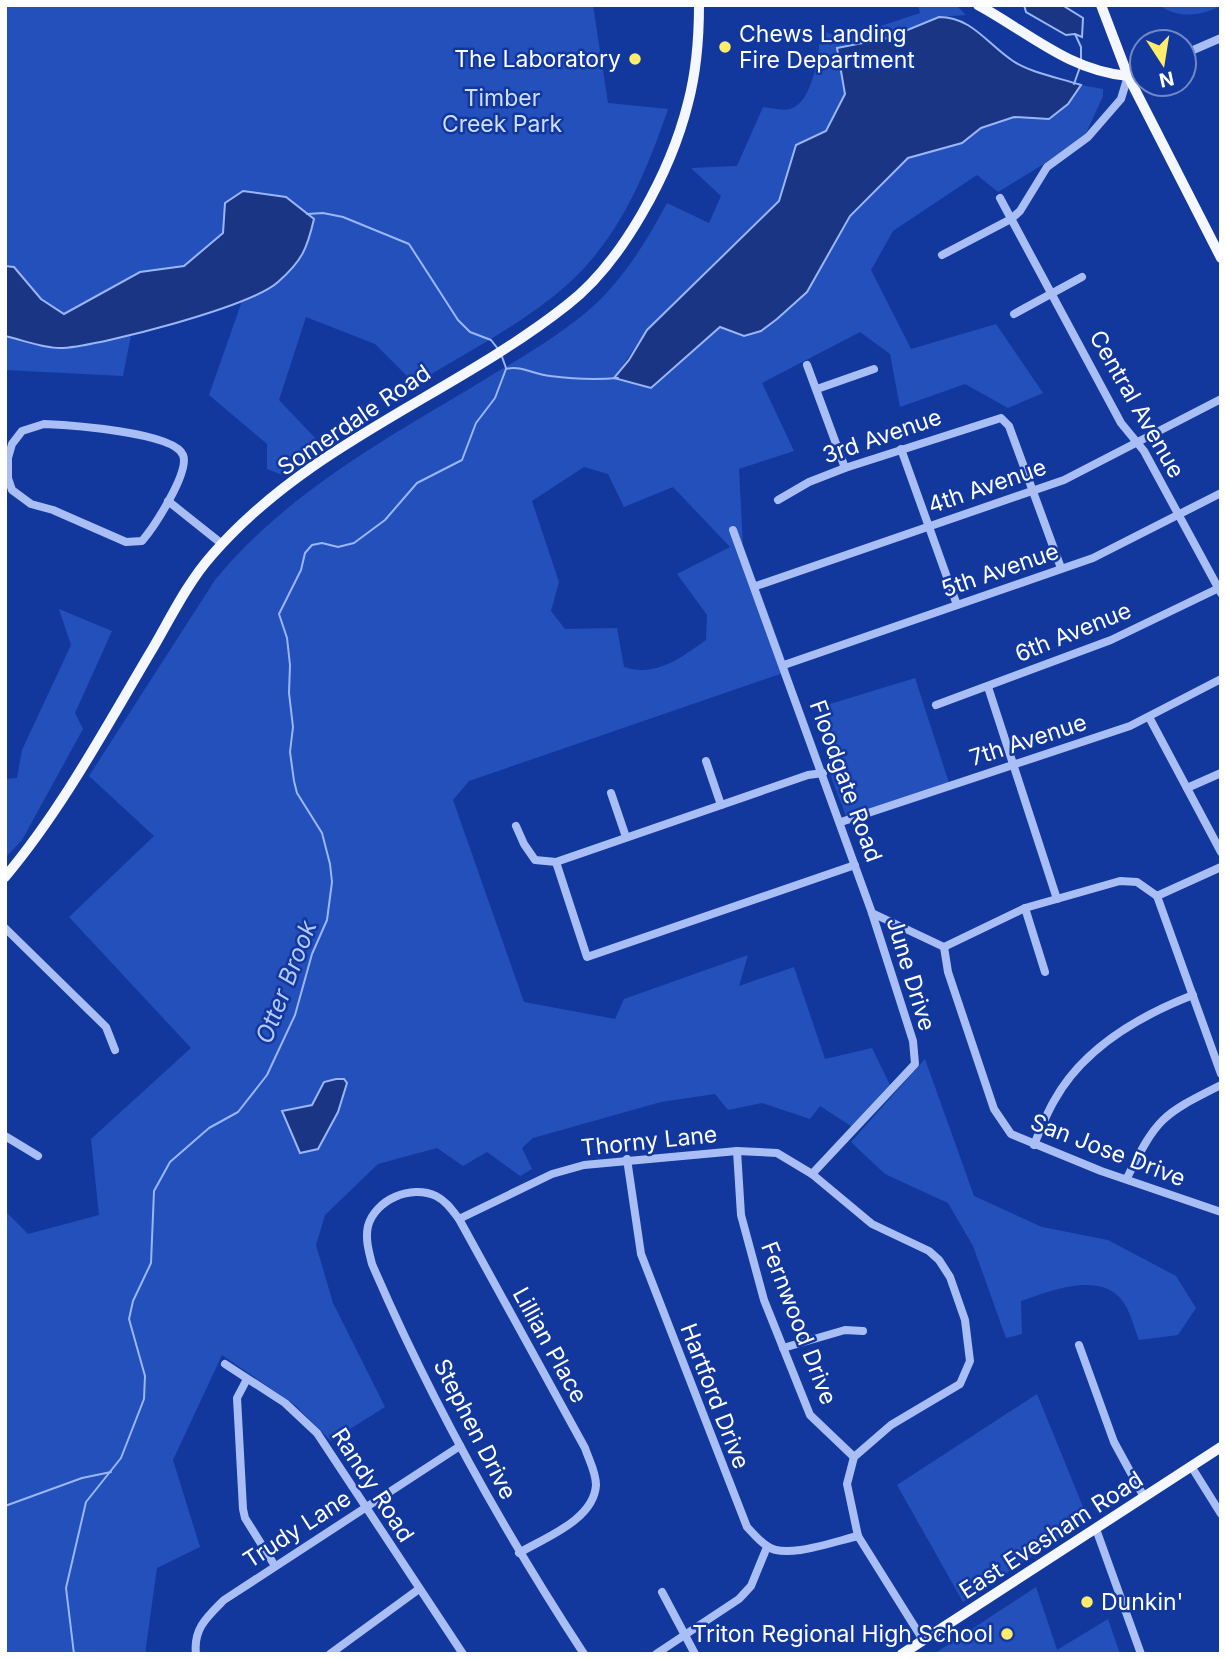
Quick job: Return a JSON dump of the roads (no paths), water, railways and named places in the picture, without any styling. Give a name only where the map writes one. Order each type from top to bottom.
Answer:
[{"type":"main road","name":"Somerdale Road","points":[[5,877],[84,762],[193,581],[222,544],[313,465],[528,334],[570,303],[593,279],[634,226],[675,145],[693,80],[699,5]]},
{"type":"main road","points":[[978,5],[1072,62],[1128,76]]},
{"type":"main road","points":[[1101,5],[1128,76]]},
{"type":"main road","points":[[1139,98],[1221,258]]},
{"type":"main road","name":"East Evesham Road","points":[[902,1654],[1221,1447]]},
{"type":"street","points":[[1198,48],[1221,38]]},
{"type":"street","points":[[942,255],[1012,219],[1020,211],[1047,167],[1088,137],[1121,99],[1128,76]]},
{"type":"street","name":"Central Avenue","points":[[1000,198],[1121,422],[1138,443],[1220,589]]},
{"type":"street","points":[[1014,314],[1082,277]]},
{"type":"street","points":[[807,365],[845,468]]},
{"type":"street","points":[[817,389],[874,369]]},
{"type":"street","name":"4th Avenue","points":[[756,586],[1064,480],[1221,399]]},
{"type":"street","name":"3rd Avenue","points":[[778,500],[809,482],[845,468],[1002,418],[1009,426],[1034,491]]},
{"type":"street","points":[[83,425],[139,435],[176,447],[182,452],[185,464],[168,501],[142,541],[126,542],[20,498],[12,490],[8,478],[8,458],[22,431],[34,426],[83,425]]},
{"type":"street","points":[[901,449],[957,605]]},
{"type":"street","points":[[1034,491],[1060,568]]},
{"type":"street","name":"5th Avenue","points":[[784,665],[1093,558],[1221,493]]},
{"type":"street","points":[[168,501],[222,544]]},
{"type":"street","name":"Floodgate Road","points":[[733,530],[756,586],[872,913]]},
{"type":"street","name":"6th Avenue","points":[[936,705],[1111,640],[1220,589]]},
{"type":"street","name":"7th Avenue","points":[[841,822],[1076,746],[1149,716],[1221,679]]},
{"type":"street","points":[[988,687],[1057,899]]},
{"type":"street","points":[[1149,716],[1221,852]]},
{"type":"street","points":[[706,761],[720,805]]},
{"type":"street","points":[[516,826],[535,860],[556,862],[720,805],[823,773]]},
{"type":"street","points":[[1187,788],[1221,773]]},
{"type":"street","points":[[611,793],[626,837]]},
{"type":"street","points":[[556,862],[587,957],[855,865]]},
{"type":"street","points":[[1157,896],[1221,867]]},
{"type":"street","points":[[872,913],[944,947],[1025,908],[1128,880],[1137,882],[1157,896],[1217,1052],[1221,1074]]},
{"type":"street","points":[[1025,908],[1045,972]]},
{"type":"street","name":"June Drive","points":[[812,1174],[915,1064],[913,1041],[872,913]]},
{"type":"street","points":[[5,928],[106,1027],[115,1050]]},
{"type":"street","name":"San Jose Drive","points":[[944,947],[948,972],[994,1110],[1011,1134],[1034,1145],[1221,1212]]},
{"type":"street","points":[[1034,1145],[1055,1099],[1085,1062],[1130,1024],[1151,1011],[1193,995]]},
{"type":"street","points":[[1127,1178],[1149,1134],[1160,1119],[1175,1108],[1221,1085]]},
{"type":"street","points":[[5,1136],[38,1156]]},
{"type":"street","name":"Thorny Lane","points":[[459,1219],[552,1174],[584,1165],[627,1159],[737,1151],[771,1153],[796,1163],[812,1174]]},
{"type":"street","name":"Fernwood Drive","points":[[737,1151],[741,1216],[749,1254],[783,1348],[810,1415],[854,1457]]},
{"type":"street","name":"Hartford Drive","points":[[627,1159],[641,1254],[738,1508],[747,1527],[767,1547]]},
{"type":"street","points":[[812,1174],[872,1224],[929,1251],[939,1260],[950,1277],[971,1348],[970,1361],[960,1384],[891,1425],[854,1457],[847,1484],[858,1536],[923,1640]]},
{"type":"street","name":"Lillian Place","points":[[377,1211],[398,1195],[424,1193],[447,1204],[459,1219],[585,1448],[595,1475],[596,1488],[581,1514],[519,1553]]},
{"type":"street","name":"Stephen Drive","points":[[377,1211],[368,1224],[372,1264],[460,1446],[519,1553],[584,1654]]},
{"type":"street","points":[[783,1348],[834,1333],[863,1331]]},
{"type":"street","points":[[1079,1345],[1114,1443],[1144,1497]]},
{"type":"street","name":"Randy Road","points":[[225,1364],[304,1418],[329,1450],[463,1654]]},
{"type":"street","points":[[247,1379],[237,1398],[243,1509],[245,1518],[275,1566]]},
{"type":"street","name":"Trudy Lane","points":[[196,1654],[198,1630],[224,1600],[460,1446]]},
{"type":"street","points":[[1191,1466],[1221,1514]]},
{"type":"street","points":[[1096,1529],[1140,1654]]},
{"type":"street","points":[[656,1654],[739,1598],[751,1586],[767,1547],[789,1551],[858,1536]]},
{"type":"street","points":[[330,1654],[419,1589]]},
{"type":"street","points":[[662,1592],[695,1654]]},
{"type":"waterway","points":[[1075,34],[1081,47],[1081,61]]},
{"type":"waterway","points":[[1074,84],[1080,67]]},
{"type":"waterway","points":[[307,214],[323,213],[343,217],[409,244],[458,320],[470,332],[491,340],[498,349]]},
{"type":"waterway","points":[[501,354],[506,368]]},
{"type":"waterway","points":[[506,369],[517,368],[567,378],[618,378]]},
{"type":"waterway","name":"Otter Brook","points":[[74,1654],[66,1588],[86,1502],[121,1458],[144,1399],[145,1376],[129,1319],[133,1301],[151,1263],[154,1191],[170,1162],[209,1128],[238,1112],[267,1075],[295,1015],[312,954],[327,920],[332,882],[330,864],[322,833],[297,793],[294,781],[290,752],[293,727],[289,693],[290,665],[287,638],[279,614],[301,570],[305,553],[312,545],[322,543],[338,547],[354,543],[385,520],[417,483],[462,460],[476,423],[495,398],[506,369]]},
{"type":"waterway","points":[[5,1506],[82,1478],[111,1472]]},
{"type":"place","name":"Chews Landing Fire Department","points":[[725,47]]},
{"type":"place","name":"The Laboratory","points":[[635,59]]},
{"type":"place","name":"Dunkin'","points":[[1087,1602]]},
{"type":"place","name":"Triton Regional High School","points":[[1007,1634]]},
{"type":"park label","name":"Timber Creek Park","points":[[502,111]]}]
